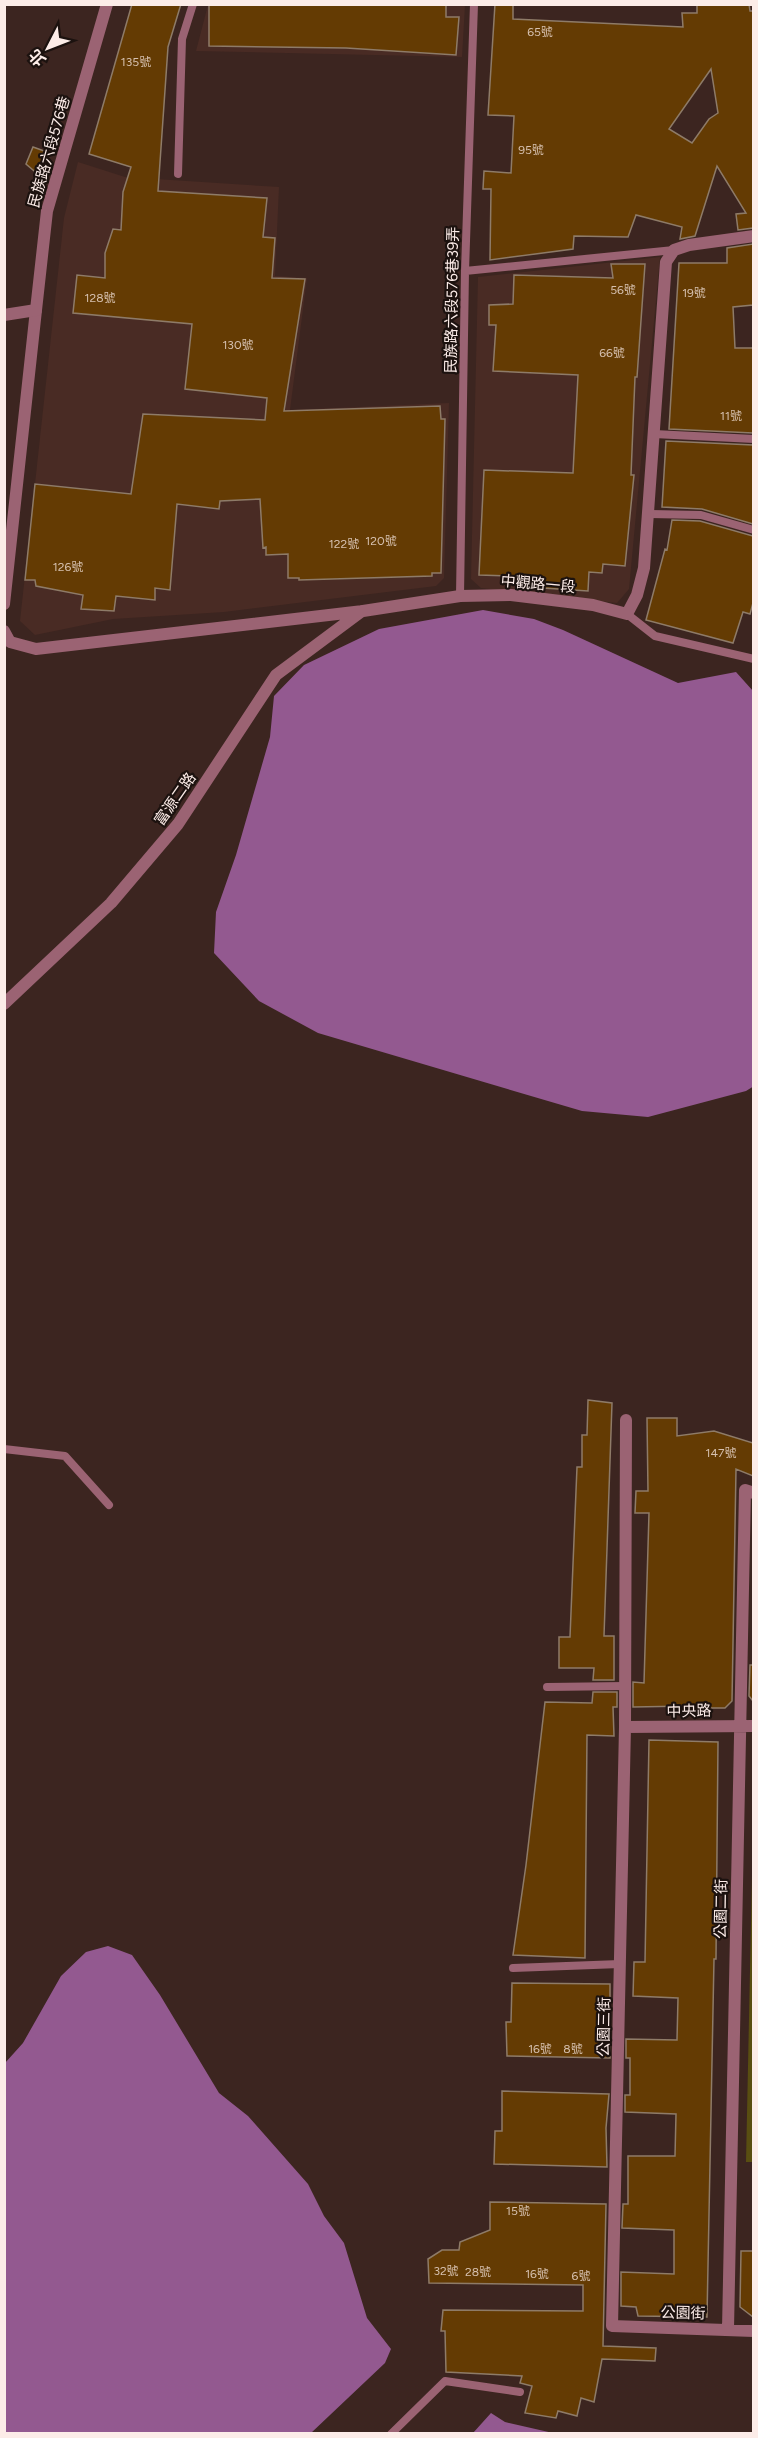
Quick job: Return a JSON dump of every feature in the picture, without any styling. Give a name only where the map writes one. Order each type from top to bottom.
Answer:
[{"type":"street","name":"民族路六段576巷","points":[[36,310],[47,211],[107,4]]},
{"type":"street","points":[[627,614],[638,595],[644,568],[650,514],[666,262],[674,250],[689,245],[753,236]]},
{"type":"street","points":[[4,315],[36,310],[4,603]]},
{"type":"street","name":"中觀路一段","points":[[4,631],[10,642],[36,649],[363,610],[460,596],[511,595],[593,605],[627,614]]},
{"type":"street","name":"富源二路","points":[[4,1004],[111,903],[178,824],[276,675],[363,610]]},
{"type":"street","name":"公園三街","points":[[612,2326],[625,1727],[626,1420]]},
{"type":"street","name":"公園二街","points":[[728,2329],[740,1726],[749,1491]]},
{"type":"street","name":"中央路","points":[[625,1727],[753,1726]]},
{"type":"street","name":"公園街","points":[[612,2326],[753,2331]]},
{"type":"lane","points":[[178,174],[182,39],[193,4]]},
{"type":"lane","name":"民族路六段576巷39弄","points":[[460,596],[465,271],[474,4]]},
{"type":"lane","points":[[465,271],[674,250]]},
{"type":"lane","points":[[654,434],[753,439]]},
{"type":"lane","points":[[650,514],[701,515],[753,530]]},
{"type":"lane","points":[[627,614],[654,636],[753,658]]},
{"type":"lane","points":[[4,1449],[65,1456],[109,1505]]},
{"type":"lane","points":[[548,1687],[625,1686]]},
{"type":"lane","points":[[513,1968],[620,1964]]},
{"type":"lane","points":[[391,2433],[445,2381],[520,2392]]},
{"type":"shaded area","points":[[208,5],[465,5],[462,57],[196,51]]},
{"type":"shaded area","points":[[78,162],[125,177],[279,187],[275,276],[307,278],[290,410],[449,403],[444,578],[436,586],[224,612],[113,619],[35,635],[20,621],[64,218]]},
{"type":"shaded area","points":[[660,257],[629,589],[617,603],[481,588],[471,579],[478,277]]},
{"type":"shaded area","points":[[483,610],[534,619],[678,683],[736,672],[753,691],[754,1086],[746,1091],[648,1117],[582,1111],[318,1033],[259,1001],[214,953],[216,912],[236,855],[270,737],[274,696],[304,665],[379,629]]},
{"type":"shaded area","points":[[753,1827],[753,2162],[746,2162]]},
{"type":"shaded area","points":[[108,1946],[132,1955],[160,1995],[219,2093],[248,2116],[308,2184],[324,2216],[344,2243],[367,2318],[391,2349],[385,2363],[311,2433],[5,2433],[5,2063],[23,2043],[61,1976],[86,1952]]},
{"type":"shaded area","points":[[491,2413],[505,2422],[553,2433],[473,2433]]},
{"type":"building","points":[[132,4],[181,4],[168,47],[158,191],[267,198],[263,237],[275,238],[272,278],[305,279],[284,411],[440,406],[441,419],[445,419],[441,573],[432,573],[432,576],[299,580],[299,578],[288,578],[288,554],[266,555],[266,547],[263,548],[260,499],[220,501],[219,509],[177,504],[170,590],[155,588],[155,600],[116,596],[114,611],[81,609],[83,595],[36,586],[35,580],[25,580],[35,484],[131,494],[143,414],[265,420],[267,398],[185,389],[192,324],[73,313],[77,275],[105,278],[105,253],[113,229],[121,230],[123,192],[131,167],[89,154]]},
{"type":"building","points":[[209,4],[446,4],[446,17],[459,17],[456,55],[346,48],[209,46]]},
{"type":"building","points":[[495,4],[513,4],[513,19],[683,27],[682,13],[697,13],[697,4],[749,4],[750,11],[753,11],[753,228],[738,230],[736,214],[746,213],[717,166],[695,236],[680,239],[682,227],[636,215],[628,237],[574,236],[573,249],[490,260],[491,189],[483,189],[484,171],[511,173],[514,116],[488,115]],"holes":[[[711,69],[718,113],[709,119],[692,143],[669,129]]]},
{"type":"building","points":[[33,147],[47,152],[40,176],[26,164]]},
{"type":"building","points":[[753,244],[753,305],[733,307],[735,348],[753,348],[753,433],[669,429],[679,263],[727,263],[727,248]]},
{"type":"building","points":[[611,264],[645,264],[637,377],[635,377],[631,475],[634,475],[625,566],[603,564],[602,573],[589,572],[588,591],[543,588],[542,577],[479,575],[484,470],[573,473],[578,375],[493,371],[496,325],[489,325],[489,305],[513,304],[514,275],[613,278]]},
{"type":"building","points":[[666,441],[753,445],[753,524],[702,509],[662,507]]},
{"type":"building","points":[[672,520],[700,521],[753,536],[753,603],[750,614],[743,612],[733,643],[646,620],[665,549],[667,550]]},
{"type":"building","points":[[588,1400],[612,1403],[604,1636],[614,1636],[614,1680],[593,1680],[594,1668],[559,1668],[559,1637],[570,1637],[577,1467],[582,1467],[582,1435],[587,1435]]},
{"type":"building","points":[[647,1418],[677,1418],[677,1436],[714,1431],[753,1443],[753,1476],[736,1469],[732,1701],[725,1708],[633,1707],[633,1682],[644,1683],[649,1513],[635,1513],[636,1491],[648,1491]]},
{"type":"building","points":[[750,1665],[753,1665],[753,1701],[749,1696]]},
{"type":"building","points":[[593,1692],[617,1692],[617,1707],[613,1707],[614,1736],[587,1735],[585,1958],[513,1955],[545,1702],[592,1703]]},
{"type":"building","points":[[649,1740],[718,1742],[716,1959],[714,1959],[707,2317],[638,2316],[636,2307],[621,2306],[621,2272],[674,2274],[674,2230],[622,2228],[623,2204],[628,2204],[628,2156],[675,2156],[676,2114],[625,2112],[625,2095],[630,2095],[630,2058],[626,2058],[626,2039],[677,2040],[678,1998],[633,1996],[634,1962],[645,1962]]},
{"type":"building","points":[[512,1983],[610,1984],[610,2058],[507,2056],[506,2022],[511,2022]]},
{"type":"building","points":[[502,2091],[609,2094],[606,2128],[607,2167],[494,2164],[495,2131],[502,2131]]},
{"type":"building","points":[[490,2202],[606,2204],[603,2346],[656,2348],[655,2361],[602,2359],[594,2402],[581,2398],[577,2416],[558,2411],[556,2418],[525,2413],[532,2386],[520,2383],[522,2376],[446,2372],[445,2331],[441,2331],[443,2310],[583,2311],[583,2285],[429,2283],[428,2259],[442,2250],[459,2250],[460,2242],[490,2230]]},
{"type":"building","points":[[741,2251],[753,2251],[753,2317],[740,2307]]}]
